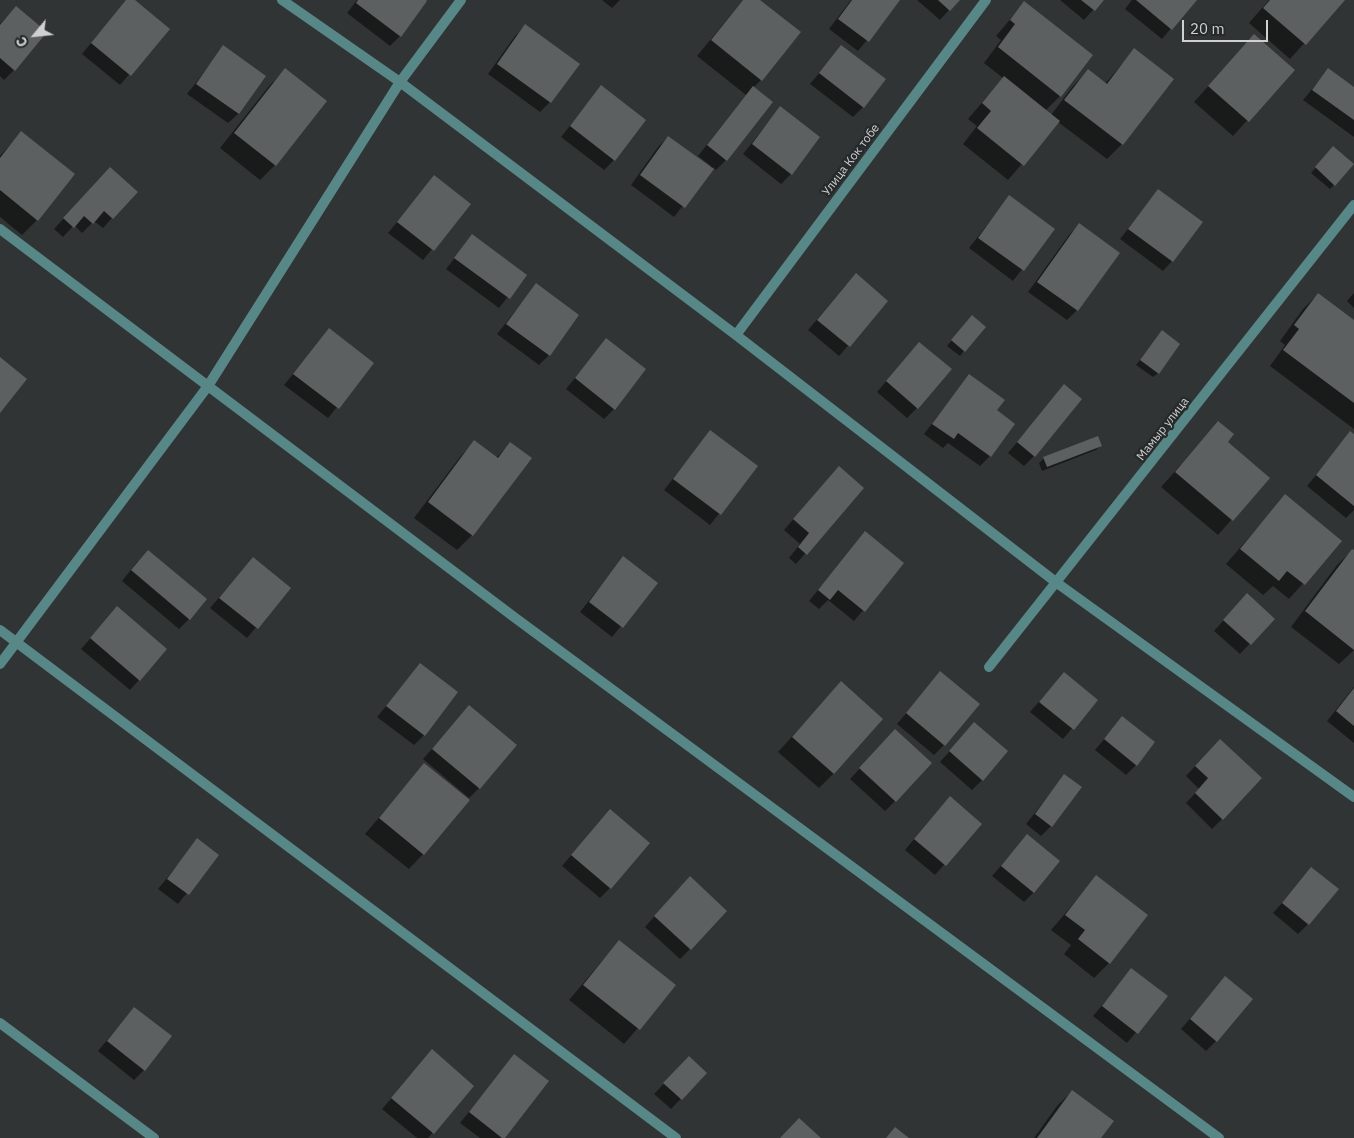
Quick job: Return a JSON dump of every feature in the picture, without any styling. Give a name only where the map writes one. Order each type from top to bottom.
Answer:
[{"type":"street","points":[[282,0],[400,82],[736,335],[1057,583],[1354,797]]},
{"type":"street","points":[[0,664],[208,386],[400,82],[461,0]]},
{"type":"street","name":"Улица Кок тобе","points":[[736,335],[986,0]]},
{"type":"street","name":"Мамыр улица","points":[[989,667],[1354,205]]},
{"type":"street","points":[[0,229],[514,617],[1218,1138]]},
{"type":"street","points":[[0,630],[676,1138]]},
{"type":"street","points":[[0,1022],[154,1138]]},
{"type":"building","points":[[126,0],[135,0],[170,29],[131,76],[91,43]]},
{"type":"building","points":[[358,0],[427,1],[401,37],[356,3]]},
{"type":"building","points":[[743,0],[760,0],[801,32],[762,81],[711,40]]},
{"type":"building","points":[[852,0],[900,0],[869,42],[838,19]]},
{"type":"building","points":[[938,0],[960,0],[950,11]]},
{"type":"building","points":[[1081,0],[1104,0],[1095,11]]},
{"type":"building","points":[[1136,0],[1197,0],[1172,30]]},
{"type":"building","points":[[1270,0],[1345,0],[1306,45],[1263,8]]},
{"type":"building","points":[[1024,1],[1093,55],[1061,97],[998,47],[1015,24],[1010,20]]},
{"type":"building","points":[[16,6],[47,32],[15,71],[0,58],[0,25]]},
{"type":"building","points":[[525,24],[580,64],[551,103],[497,64]]},
{"type":"building","points":[[1254,34],[1295,70],[1249,122],[1208,86]]},
{"type":"building","points":[[223,45],[266,76],[239,114],[196,84]]},
{"type":"building","points":[[841,45],[886,79],[864,108],[819,73]]},
{"type":"building","points":[[1134,48],[1174,79],[1123,145],[1064,100],[1088,69],[1107,84]]},
{"type":"building","points":[[285,68],[327,101],[276,166],[234,133]]},
{"type":"building","points":[[1328,68],[1354,87],[1354,120],[1312,90]]},
{"type":"building","points":[[1004,76],[1060,121],[1024,166],[977,128],[991,111],[982,103]]},
{"type":"building","points":[[601,85],[646,120],[615,161],[570,126]]},
{"type":"building","points":[[753,86],[773,102],[727,161],[707,145]]},
{"type":"building","points":[[780,106],[820,137],[792,175],[752,144]]},
{"type":"building","points":[[21,131],[75,174],[38,221],[0,190],[0,158]]},
{"type":"building","points":[[668,136],[714,169],[685,208],[640,175]]},
{"type":"building","points":[[1333,146],[1354,164],[1335,186],[1315,167]]},
{"type":"building","points":[[110,167],[138,192],[113,219],[104,211],[93,224],[84,216],[74,228],[63,218]]},
{"type":"building","points":[[434,175],[471,204],[434,251],[397,222]]},
{"type":"building","points":[[1158,189],[1203,222],[1173,262],[1128,229]]},
{"type":"building","points":[[1009,195],[1055,229],[1024,271],[978,238]]},
{"type":"building","points":[[1079,223],[1120,253],[1078,311],[1037,282]]},
{"type":"building","points":[[472,234],[527,275],[510,299],[454,258]]},
{"type":"building","points":[[856,273],[888,301],[850,347],[817,320]]},
{"type":"building","points":[[536,283],[579,315],[550,356],[506,324]]},
{"type":"building","points":[[1318,293],[1354,320],[1354,403],[1283,350],[1299,329],[1294,325]]},
{"type":"building","points":[[972,315],[986,327],[965,352],[951,340]]},
{"type":"building","points":[[329,328],[374,363],[339,409],[293,374]]},
{"type":"building","points":[[1162,330],[1180,344],[1159,374],[1140,360]]},
{"type":"building","points":[[606,338],[646,369],[615,410],[575,378]]},
{"type":"building","points":[[919,342],[952,369],[918,409],[886,381]]},
{"type":"building","points":[[0,357],[27,379],[0,413]]},
{"type":"building","points":[[969,374],[1005,400],[997,410],[1015,424],[991,457],[958,433],[954,439],[932,424]]},
{"type":"building","points":[[1064,384],[1082,399],[1035,457],[1017,442]]},
{"type":"building","points":[[1218,421],[1234,434],[1228,442],[1270,478],[1233,521],[1175,472]]},
{"type":"building","points":[[710,430],[758,466],[721,515],[673,479]]},
{"type":"building","points":[[1350,431],[1354,434],[1354,506],[1316,475]]},
{"type":"building","points":[[1098,436],[1102,446],[1047,467],[1043,457]]},
{"type":"building","points":[[474,440],[498,458],[510,442],[532,458],[473,536],[428,502]]},
{"type":"building","points":[[839,466],[864,488],[807,555],[798,547],[809,533],[793,519]]},
{"type":"building","points":[[1285,494],[1342,541],[1305,585],[1287,571],[1279,581],[1240,549]]},
{"type":"building","points":[[865,531],[904,563],[865,612],[838,590],[830,600],[818,590]]},
{"type":"building","points":[[1352,549],[1354,550],[1354,650],[1305,611]]},
{"type":"building","points":[[148,550],[207,599],[190,620],[131,570]]},
{"type":"building","points":[[623,556],[658,583],[623,628],[589,602]]},
{"type":"building","points":[[253,557],[291,588],[258,629],[219,598]]},
{"type":"building","points":[[1247,593],[1275,619],[1251,645],[1223,620]]},
{"type":"building","points":[[117,606],[167,649],[140,681],[90,638]]},
{"type":"building","points":[[420,663],[458,692],[425,736],[386,706]]},
{"type":"building","points":[[940,671],[980,704],[945,746],[906,713]]},
{"type":"building","points":[[1064,672],[1098,700],[1074,730],[1039,702]]},
{"type":"building","points":[[841,681],[883,719],[834,774],[792,737]]},
{"type":"building","points":[[1354,688],[1354,726],[1336,711]]},
{"type":"building","points":[[469,705],[517,745],[480,789],[432,749]]},
{"type":"building","points":[[1122,716],[1155,742],[1137,766],[1104,739]]},
{"type":"building","points":[[974,722],[1008,751],[983,781],[949,751]]},
{"type":"building","points":[[895,729],[932,763],[896,802],[859,768]]},
{"type":"building","points":[[1220,739],[1262,778],[1223,820],[1195,793],[1208,778],[1195,766]]},
{"type":"building","points":[[424,763],[470,800],[424,855],[379,818]]},
{"type":"building","points":[[1064,774],[1082,787],[1052,827],[1035,814]]},
{"type":"building","points":[[950,796],[982,824],[946,866],[914,839]]},
{"type":"building","points":[[610,809],[650,843],[611,889],[571,855]]},
{"type":"building","points":[[1027,834],[1060,861],[1034,893],[1001,866]]},
{"type":"building","points":[[197,838],[219,855],[189,895],[167,879]]},
{"type":"building","points":[[1311,867],[1339,889],[1309,925],[1282,903]]},
{"type":"building","points":[[1096,875],[1148,915],[1110,964],[1078,939],[1085,930],[1065,915]]},
{"type":"building","points":[[690,876],[727,911],[691,950],[654,916]]},
{"type":"building","points":[[619,940],[676,985],[640,1030],[583,985]]},
{"type":"building","points":[[1131,968],[1168,996],[1138,1034],[1102,1006]]},
{"type":"building","points":[[1225,976],[1253,999],[1217,1042],[1190,1019]]},
{"type":"building","points":[[134,1007],[172,1036],[145,1071],[107,1041]]},
{"type":"building","points":[[432,1049],[474,1086],[434,1134],[391,1098]]},
{"type":"building","points":[[514,1054],[549,1081],[505,1138],[502,1138],[469,1112]]},
{"type":"building","points":[[689,1056],[707,1073],[682,1100],[663,1083]]},
{"type":"building","points":[[1072,1090],[1114,1121],[1101,1138],[1037,1138]]},
{"type":"building","points":[[799,1118],[821,1138],[780,1138]]},
{"type":"building","points":[[895,1127],[909,1138],[886,1138]]}]
